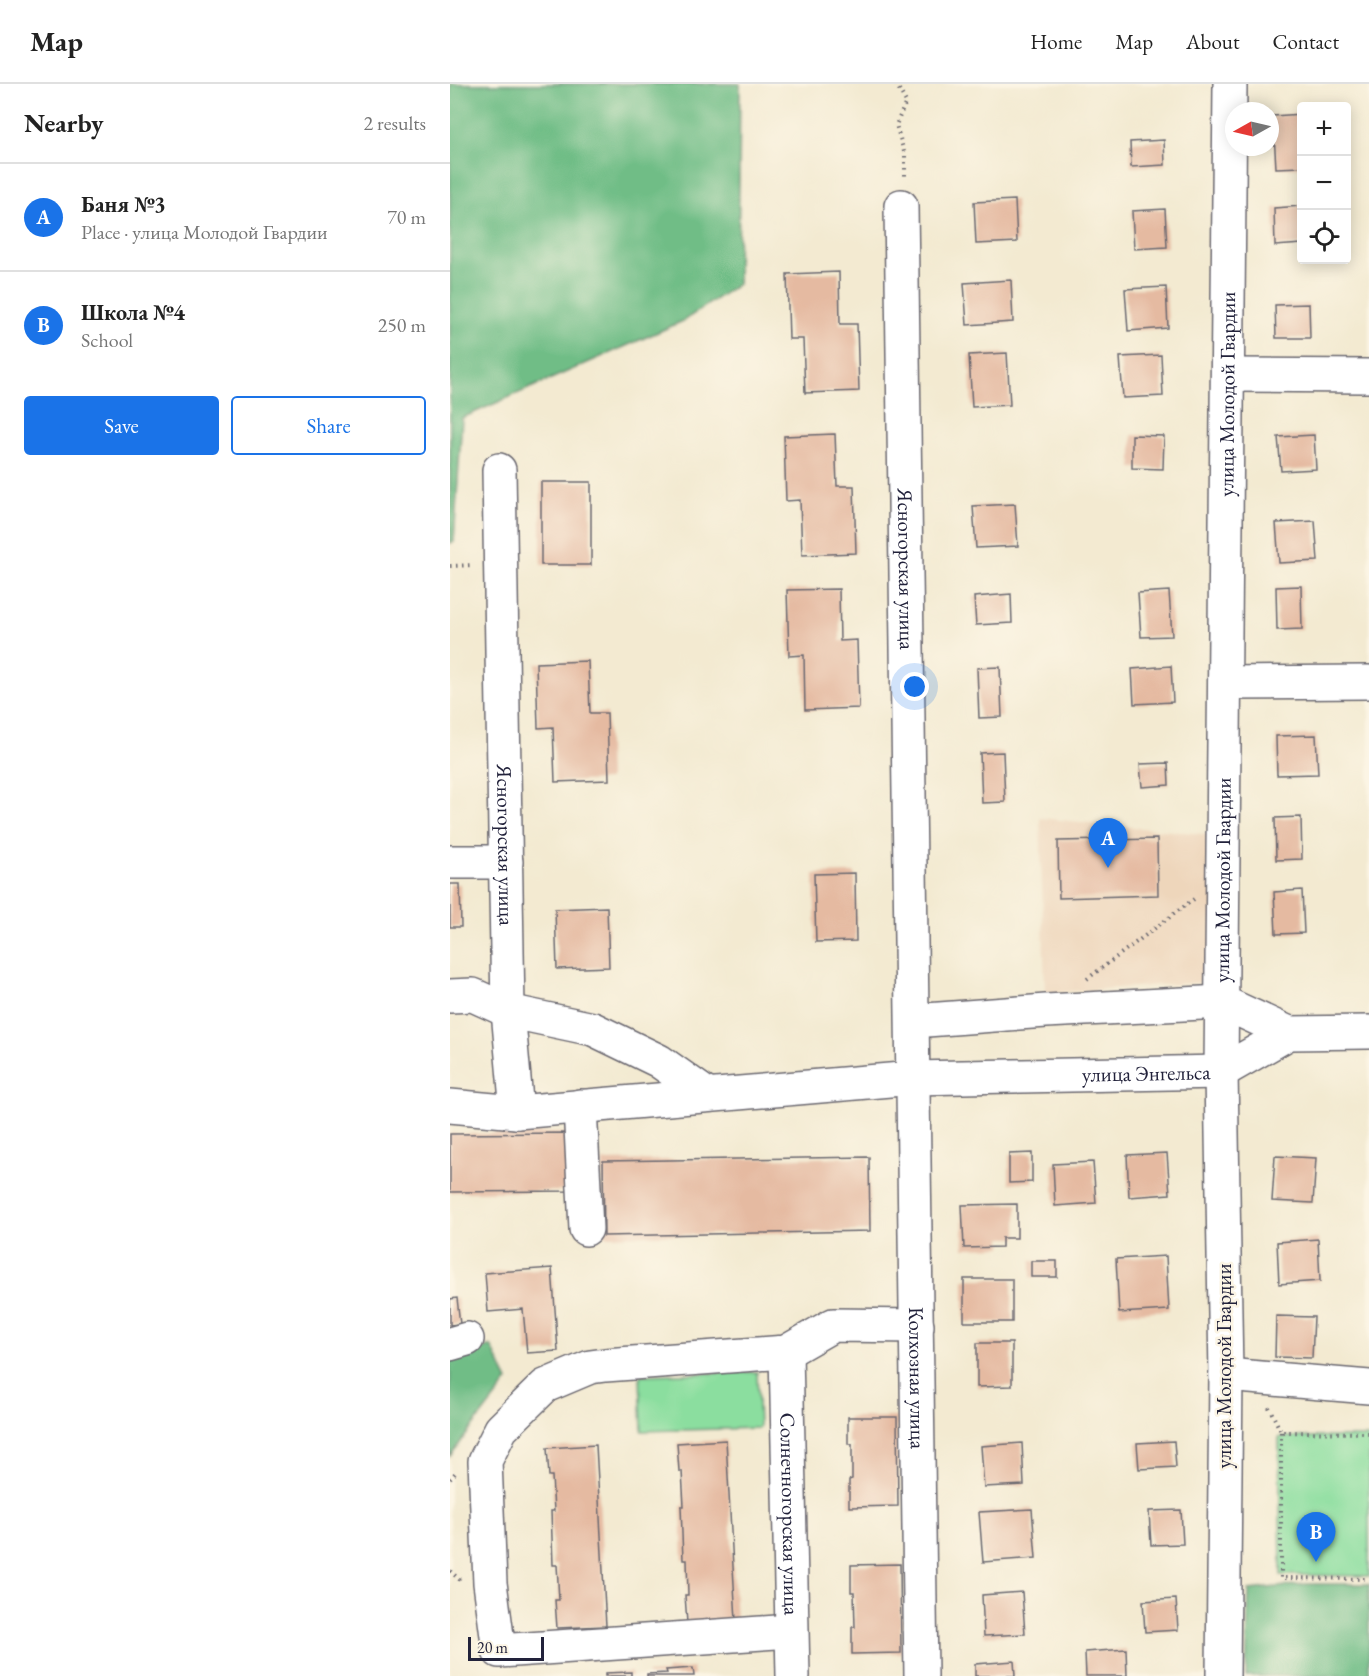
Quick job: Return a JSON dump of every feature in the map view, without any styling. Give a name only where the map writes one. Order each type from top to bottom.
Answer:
[{"type":"street","name":"улица Молодой Гвардии","points":[[1223,1676],[1226,1375],[1221,1072],[1230,84]]},
{"type":"street","name":"Ясногорская улица","points":[[901,206],[913,1078]]},
{"type":"street","points":[[1228,375],[1369,376]]},
{"type":"street","name":"Ясногорская улица","points":[[499,470],[508,1011],[517,1112]]},
{"type":"street","points":[[1225,683],[1369,682]]},
{"type":"street","points":[[450,862],[506,861]]},
{"type":"street","points":[[450,996],[473,995],[508,1011],[593,1029],[659,1061],[707,1095]]},
{"type":"street","points":[[912,1021],[1222,1002],[1289,1033]]},
{"type":"street","name":"улица Энгельса","points":[[450,1106],[517,1112],[913,1078],[1221,1072],[1289,1033],[1369,1032]]},
{"type":"street","name":"Колхозная улица","points":[[913,1078],[921,1676]]},
{"type":"street","points":[[580,1106],[586,1229]]},
{"type":"street","points":[[791,1631],[499,1651],[490,1583],[485,1461],[501,1430],[527,1401],[545,1386],[590,1367],[786,1352],[833,1325],[916,1326]]},
{"type":"street","name":"Солнечногорская улица","points":[[786,1352],[793,1676]]},
{"type":"street","points":[[1226,1375],[1369,1387]]},
{"type":"path","points":[[896,84],[906,102],[896,125],[905,155],[901,206]]},
{"type":"path","points":[[1281,1432],[1281,1578],[1369,1580]]},
{"type":"shaded area","points":[[1040,818],[1212,835],[1223,981],[1045,993]]},
{"type":"green space","points":[[450,84],[740,84],[738,284],[683,321],[462,418],[454,542],[450,543]]},
{"type":"green space","points":[[491,1346],[508,1381],[450,1456],[450,1361]]},
{"type":"green space","points":[[757,1372],[759,1428],[642,1431],[640,1375]]},
{"type":"green space","points":[[1279,1437],[1369,1437],[1369,1576],[1281,1575]]},
{"type":"green space","points":[[1306,1584],[1369,1584],[1369,1676],[1246,1676],[1249,1590]]},
{"type":"building","points":[[1297,114],[1297,167],[1276,168],[1275,156],[1279,156],[1279,116]]},
{"type":"building","points":[[1164,140],[1165,165],[1131,167],[1130,142]]},
{"type":"building","points":[[1015,200],[1017,242],[976,244],[974,202]]},
{"type":"building","points":[[1297,206],[1297,244],[1275,246],[1274,208]]},
{"type":"building","points":[[1165,209],[1167,247],[1134,249],[1132,211]]},
{"type":"building","points":[[839,272],[840,324],[857,324],[859,391],[805,393],[803,339],[789,339],[787,274]]},
{"type":"building","points":[[1011,280],[1013,322],[967,325],[964,283]]},
{"type":"building","points":[[1166,287],[1168,328],[1128,331],[1125,289]]},
{"type":"building","points":[[1309,304],[1310,338],[1276,338],[1275,305]]},
{"type":"building","points":[[1007,353],[1010,405],[972,407],[969,355]]},
{"type":"building","points":[[1161,355],[1163,396],[1123,398],[1120,357]]},
{"type":"building","points":[[835,434],[837,486],[854,486],[856,553],[802,555],[800,500],[786,501],[784,436]]},
{"type":"building","points":[[1132,435],[1164,436],[1163,469],[1132,468]]},
{"type":"building","points":[[1314,435],[1316,469],[1281,471],[1278,437]]},
{"type":"building","points":[[541,482],[591,482],[591,565],[541,565]]},
{"type":"building","points":[[1015,504],[1018,546],[976,548],[973,506]]},
{"type":"building","points":[[1315,521],[1318,561],[1279,563],[1276,523]]},
{"type":"building","points":[[1301,586],[1302,629],[1277,630],[1276,587]]},
{"type":"building","points":[[839,589],[840,641],[857,640],[859,708],[805,710],[804,655],[789,656],[787,590]]},
{"type":"building","points":[[1169,591],[1172,636],[1141,637],[1138,593]]},
{"type":"building","points":[[1011,594],[1012,623],[976,625],[974,597]]},
{"type":"building","points":[[588,661],[590,713],[607,713],[609,780],[555,782],[553,727],[538,728],[536,663]]},
{"type":"building","points":[[1171,666],[1173,702],[1134,704],[1132,669]]},
{"type":"building","points":[[1000,667],[1002,717],[979,718],[977,668]]},
{"type":"building","points":[[1316,735],[1318,774],[1277,775],[1276,736]]},
{"type":"building","points":[[1003,752],[1005,802],[982,803],[980,753]]},
{"type":"building","points":[[1168,763],[1169,785],[1142,787],[1140,764]]},
{"type":"building","points":[[1301,817],[1302,859],[1276,860],[1275,818]]},
{"type":"building","points":[[1157,839],[1158,895],[1059,898],[1058,841]]},
{"type":"building","points":[[855,873],[856,941],[816,942],[814,874]]},
{"type":"building","points":[[450,884],[460,884],[461,927],[450,927]]},
{"type":"building","points":[[1302,890],[1304,933],[1276,934],[1274,892]]},
{"type":"building","points":[[607,907],[609,967],[557,969],[555,909]]},
{"type":"building","points":[[575,1133],[575,1191],[450,1192],[450,1134]]},
{"type":"building","points":[[1032,1153],[1032,1182],[1009,1183],[1009,1154]]},
{"type":"building","points":[[1167,1153],[1170,1194],[1129,1197],[1127,1155]]},
{"type":"building","points":[[1275,1156],[1316,1158],[1313,1203],[1272,1201]]},
{"type":"building","points":[[869,1157],[870,1231],[604,1236],[603,1161]]},
{"type":"building","points":[[1093,1162],[1096,1203],[1055,1206],[1053,1164]]},
{"type":"building","points":[[1017,1204],[1017,1238],[1002,1238],[1002,1247],[964,1248],[962,1205]]},
{"type":"building","points":[[1318,1239],[1320,1281],[1279,1284],[1277,1242]]},
{"type":"building","points":[[1166,1256],[1169,1310],[1119,1313],[1116,1259]]},
{"type":"building","points":[[1031,1261],[1057,1261],[1057,1277],[1031,1277]]},
{"type":"building","points":[[552,1268],[558,1351],[527,1353],[523,1309],[488,1312],[485,1273]]},
{"type":"building","points":[[964,1279],[1012,1279],[1012,1322],[964,1322]]},
{"type":"building","points":[[457,1298],[460,1324],[450,1325],[450,1299]]},
{"type":"building","points":[[1276,1316],[1314,1317],[1312,1358],[1275,1357]]},
{"type":"building","points":[[977,1343],[1012,1343],[1012,1386],[977,1387]]},
{"type":"building","points":[[848,1417],[897,1417],[898,1506],[849,1507],[852,1444],[848,1444]]},
{"type":"building","points":[[726,1440],[736,1621],[687,1623],[685,1595],[688,1595],[687,1560],[683,1560],[681,1506],[684,1506],[682,1471],[679,1471],[677,1443]]},
{"type":"building","points":[[1174,1441],[1176,1467],[1139,1469],[1137,1443]]},
{"type":"building","points":[[1022,1443],[1024,1485],[984,1487],[981,1446]]},
{"type":"building","points":[[596,1445],[606,1626],[557,1628],[555,1600],[559,1600],[557,1565],[553,1565],[551,1511],[554,1511],[552,1476],[549,1476],[547,1448]]},
{"type":"building","points":[[1032,1509],[1036,1558],[983,1562],[979,1512]]},
{"type":"building","points":[[1181,1510],[1183,1544],[1151,1545],[1149,1511]]},
{"type":"building","points":[[900,1564],[901,1653],[852,1654],[852,1627],[855,1627],[851,1565]]},
{"type":"building","points":[[1022,1592],[1025,1634],[984,1636],[982,1595]]},
{"type":"building","points":[[1176,1599],[1178,1630],[1145,1632],[1143,1601]]},
{"type":"building","points":[[1126,1649],[1127,1676],[1086,1676],[1085,1652]]},
{"type":"building","points":[[1014,1661],[1015,1676],[975,1676],[975,1664]]},
{"type":"building","points":[[693,1668],[694,1676],[647,1676],[647,1674],[667,1673],[666,1670]]},
{"type":"building","points":[[631,1672],[631,1676],[605,1676],[605,1673]]},
{"type":"place","name":"Баня №3","points":[[1108,868]]},
{"type":"place","name":"Школа №4","points":[[1316,1562]]}]
